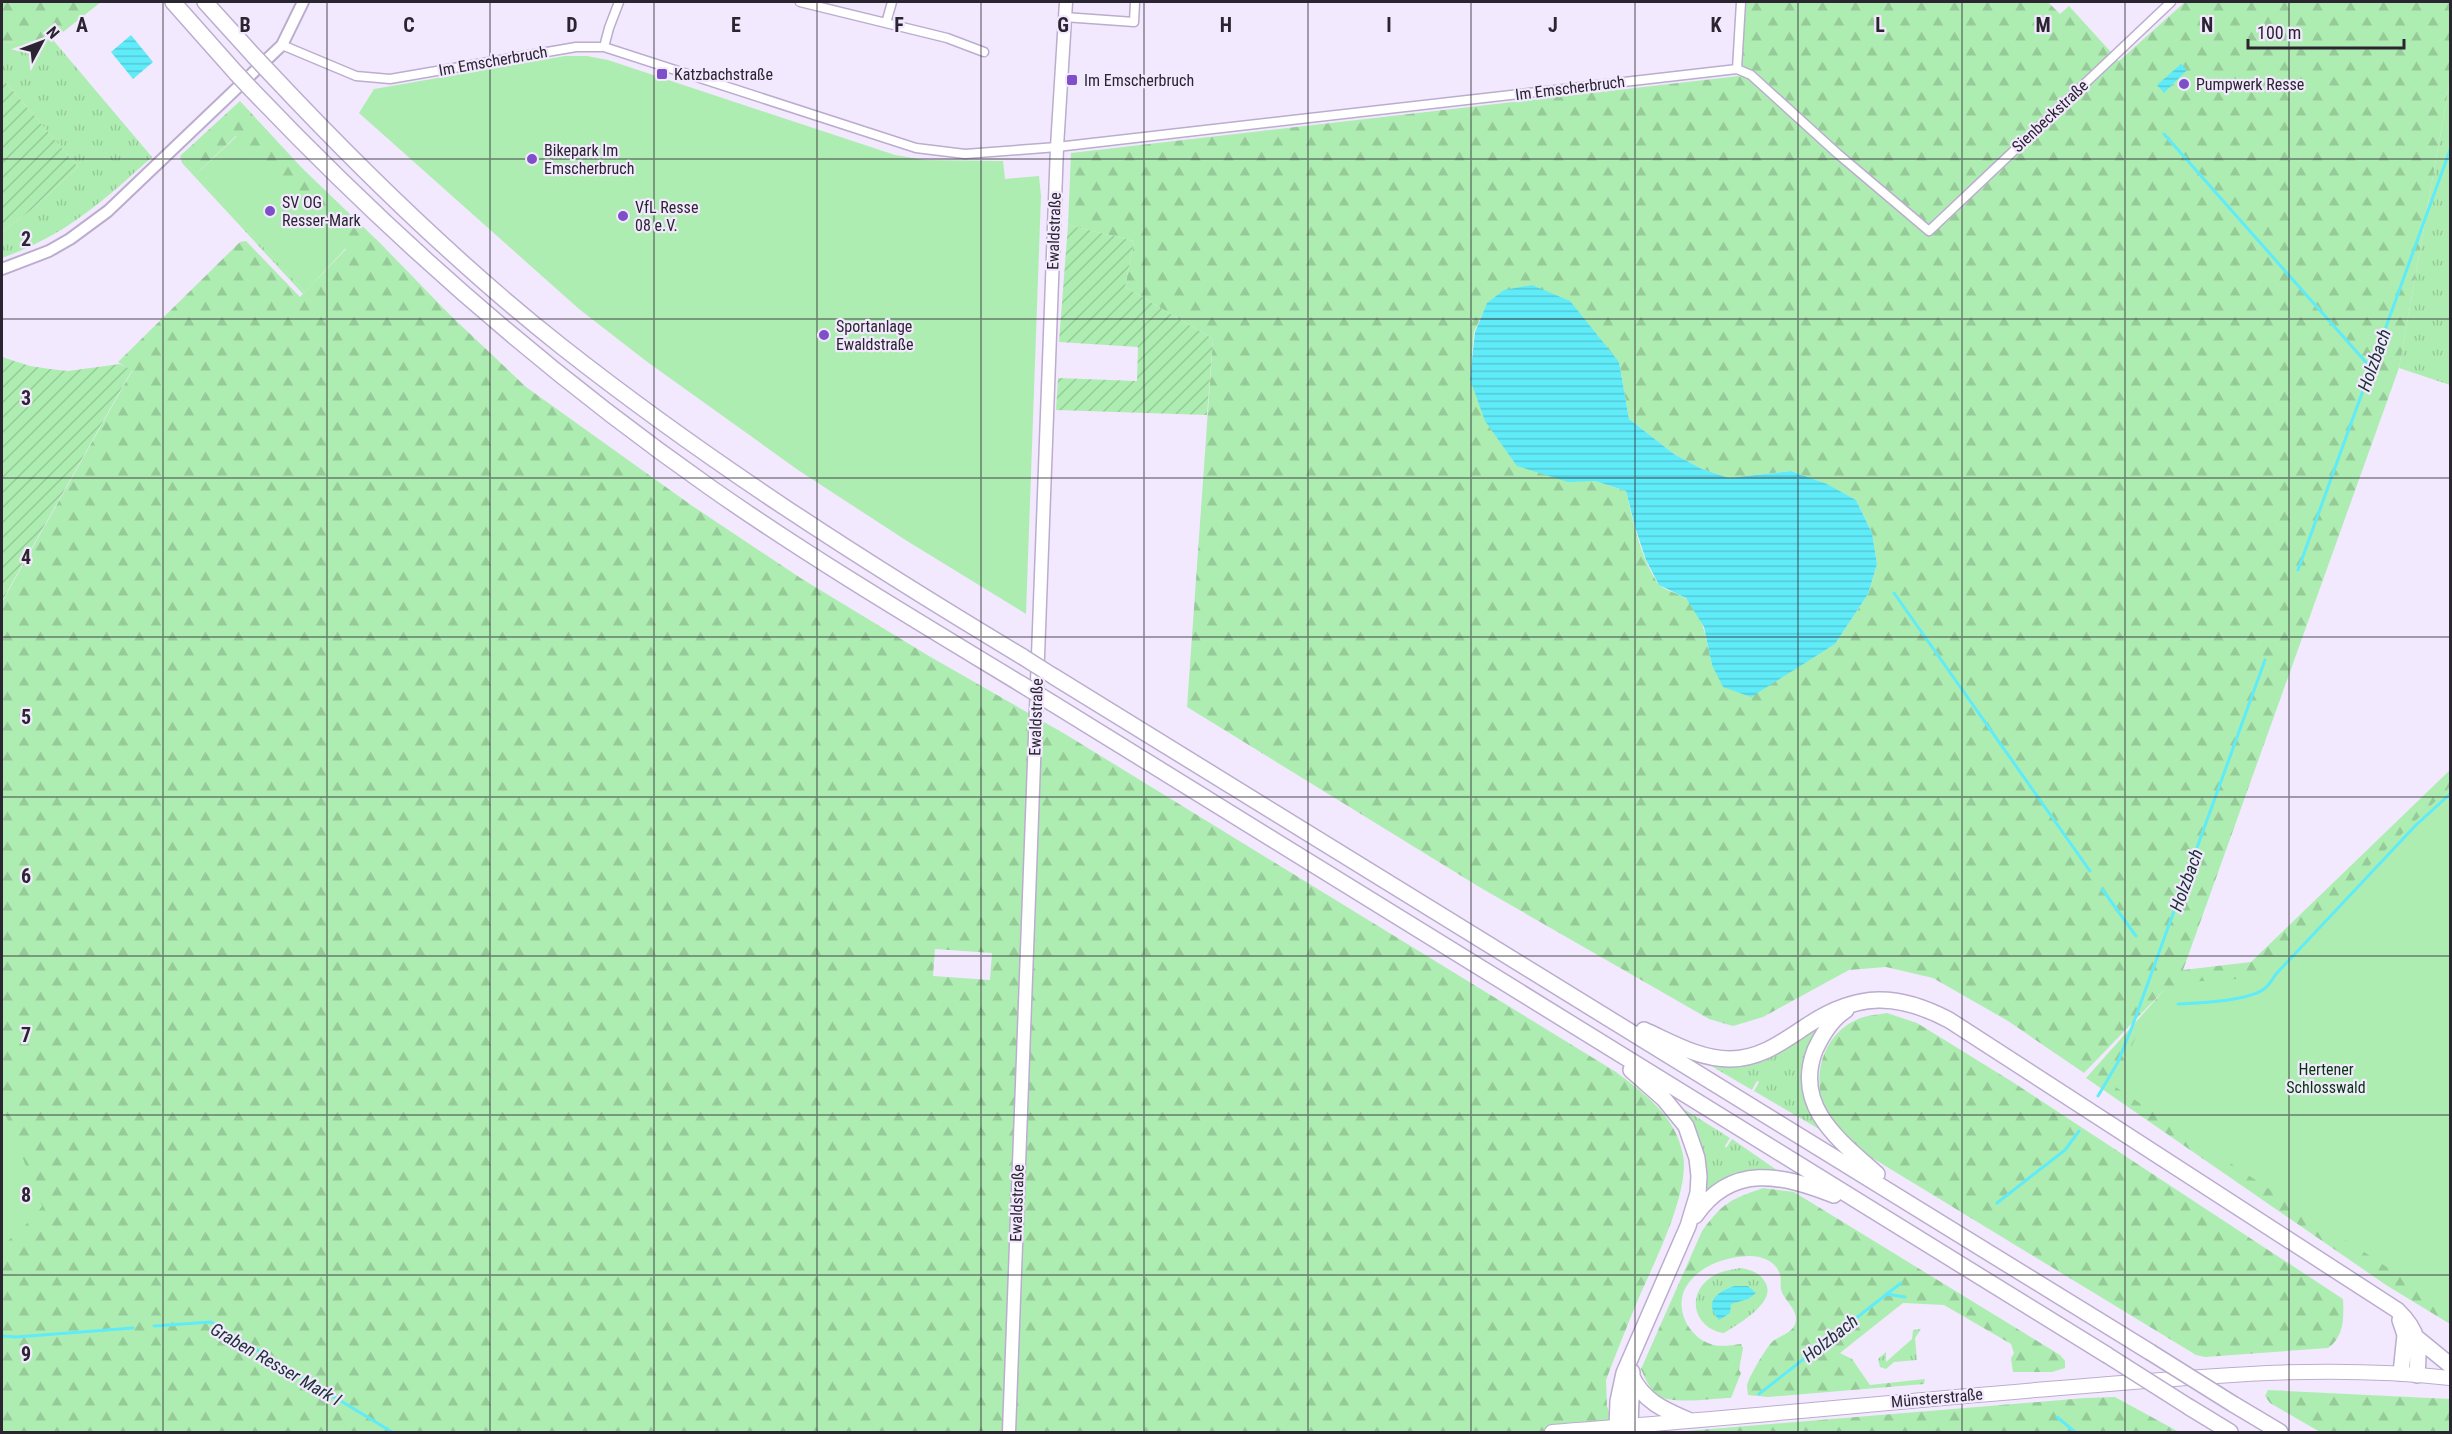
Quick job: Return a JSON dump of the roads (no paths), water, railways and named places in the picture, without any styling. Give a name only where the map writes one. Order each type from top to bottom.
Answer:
[{"type":"highway","points":[[172,2],[316,158],[391,229],[544,363],[711,488],[818,560],[2230,1432]]},
{"type":"highway","points":[[205,2],[333,140],[406,211],[568,351],[707,455],[811,526],[2280,1432]]},
{"type":"highway","points":[[1579,999],[1688,1050],[1715,1058],[1730,1059],[1747,1057],[1773,1049],[1823,1016],[1857,1004],[1887,1000],[1917,1005],[1950,1020],[2389,1305],[2407,1320],[2417,1338],[2451,1365]]},
{"type":"highway","points":[[1857,1004],[1842,1013],[1829,1025],[1820,1040],[1813,1056],[1810,1074],[1811,1092],[1820,1116],[1836,1138],[1908,1202]]},
{"type":"highway","points":[[1595,1038],[1664,1099],[1686,1126],[1697,1158],[1699,1176],[1698,1193],[1688,1226],[1624,1372],[1618,1401],[1623,1427]]},
{"type":"highway","points":[[1688,1226],[1715,1194],[1737,1182],[1753,1177],[1769,1176],[1801,1182],[1870,1210]]},
{"type":"highway","points":[[2389,1305],[2402,1324],[2405,1335],[2401,1373]]},
{"type":"highway","points":[[1623,1427],[1631,1375],[1641,1334]]},
{"type":"highway","points":[[2417,1338],[2417,1374]]},
{"type":"highway","points":[[1631,1375],[1643,1393],[1656,1406],[1688,1420]]},
{"type":"main road","name":"Ewaldstraße","points":[[1009,1432],[1057,147],[1066,2]]},
{"type":"main road","name":"Münsterstraße","points":[[1552,1432],[2263,1372],[2323,1370],[2401,1373],[2451,1378]]},
{"type":"street","points":[[2,269],[49,251],[99,218],[282,45],[303,2]]},
{"type":"street","points":[[604,47],[619,2]]},
{"type":"street","points":[[800,2],[947,38],[984,52]]},
{"type":"street","points":[[886,23],[892,2]]},
{"type":"street","points":[[1064,17],[1134,22],[1135,2]]},
{"type":"street","points":[[1737,69],[1741,2]]},
{"type":"street","name":"Sienbeckstraße","points":[[1737,69],[1751,75],[1838,154],[1929,231],[2166,3]]},
{"type":"street","name":"Im Emscherbruch","points":[[282,45],[356,76],[390,79],[576,47],[604,47],[916,148],[965,154],[1057,147],[1737,69]]},
{"type":"water","points":[[131,35],[153,62],[133,79],[111,52]]},
{"type":"water","points":[[2181,64],[2187,70],[2164,93],[2157,85]]},
{"type":"water","points":[[1532,285],[1570,301],[1619,362],[1629,419],[1674,454],[1702,469],[1729,478],[1791,471],[1827,484],[1856,500],[1872,533],[1877,564],[1868,594],[1835,644],[1751,697],[1723,687],[1712,665],[1704,627],[1686,598],[1659,585],[1646,560],[1626,491],[1595,481],[1568,482],[1517,466],[1485,421],[1470,379],[1475,332],[1487,303],[1504,290]]},
{"type":"water","points":[[1734,1286],[1748,1286],[1756,1293],[1748,1299],[1731,1304],[1730,1313],[1719,1320],[1712,1308],[1714,1298],[1722,1291]]},
{"type":"waterway","points":[[2164,134],[2371,368]]},
{"type":"waterway","name":"Holzbach","points":[[2298,570],[2450,150]]},
{"type":"waterway","points":[[1894,593],[2090,871]]},
{"type":"waterway","name":"Holzbach","points":[[2098,1096],[2118,1062],[2132,1027],[2265,660]]},
{"type":"waterway","points":[[2178,1004],[2235,999],[2266,988],[2276,974],[2416,825],[2450,794]]},
{"type":"waterway","points":[[2102,889],[2136,936]]},
{"type":"waterway","name":"Holzbach","points":[[1997,1203],[2065,1150],[2079,1131]]},
{"type":"waterway","name":"Holzbach","points":[[1759,1394],[1901,1283]]},
{"type":"waterway","points":[[1886,1294],[1905,1297]]},
{"type":"waterway","name":"Graben Resser Mark I","points":[[154,1326],[211,1322],[392,1432]]},
{"type":"waterway","name":"Graben Resser Mark I","points":[[2,1336],[16,1337],[133,1328]]},
{"type":"waterway","points":[[2057,1417],[2075,1432]]},
{"type":"place","name":"Katzbachstraße","points":[[662,74]]},
{"type":"place","name":"Im Emscherbruch","points":[[1072,80]]},
{"type":"place","name":"Pumpwerk Resse","points":[[2184,84]]},
{"type":"place","name":"Bikepark Im Emscherbruch","points":[[532,159]]},
{"type":"place","name":"SV OG Resser-Mark","points":[[270,211]]},
{"type":"place","name":"VfL Resse 08 e.V.","points":[[623,216]]},
{"type":"place","name":"Sportanlage Ewaldstraße","points":[[824,335]]},
{"type":"park label","name":"Hertener Schlosswald","points":[[2326,1078]]}]
